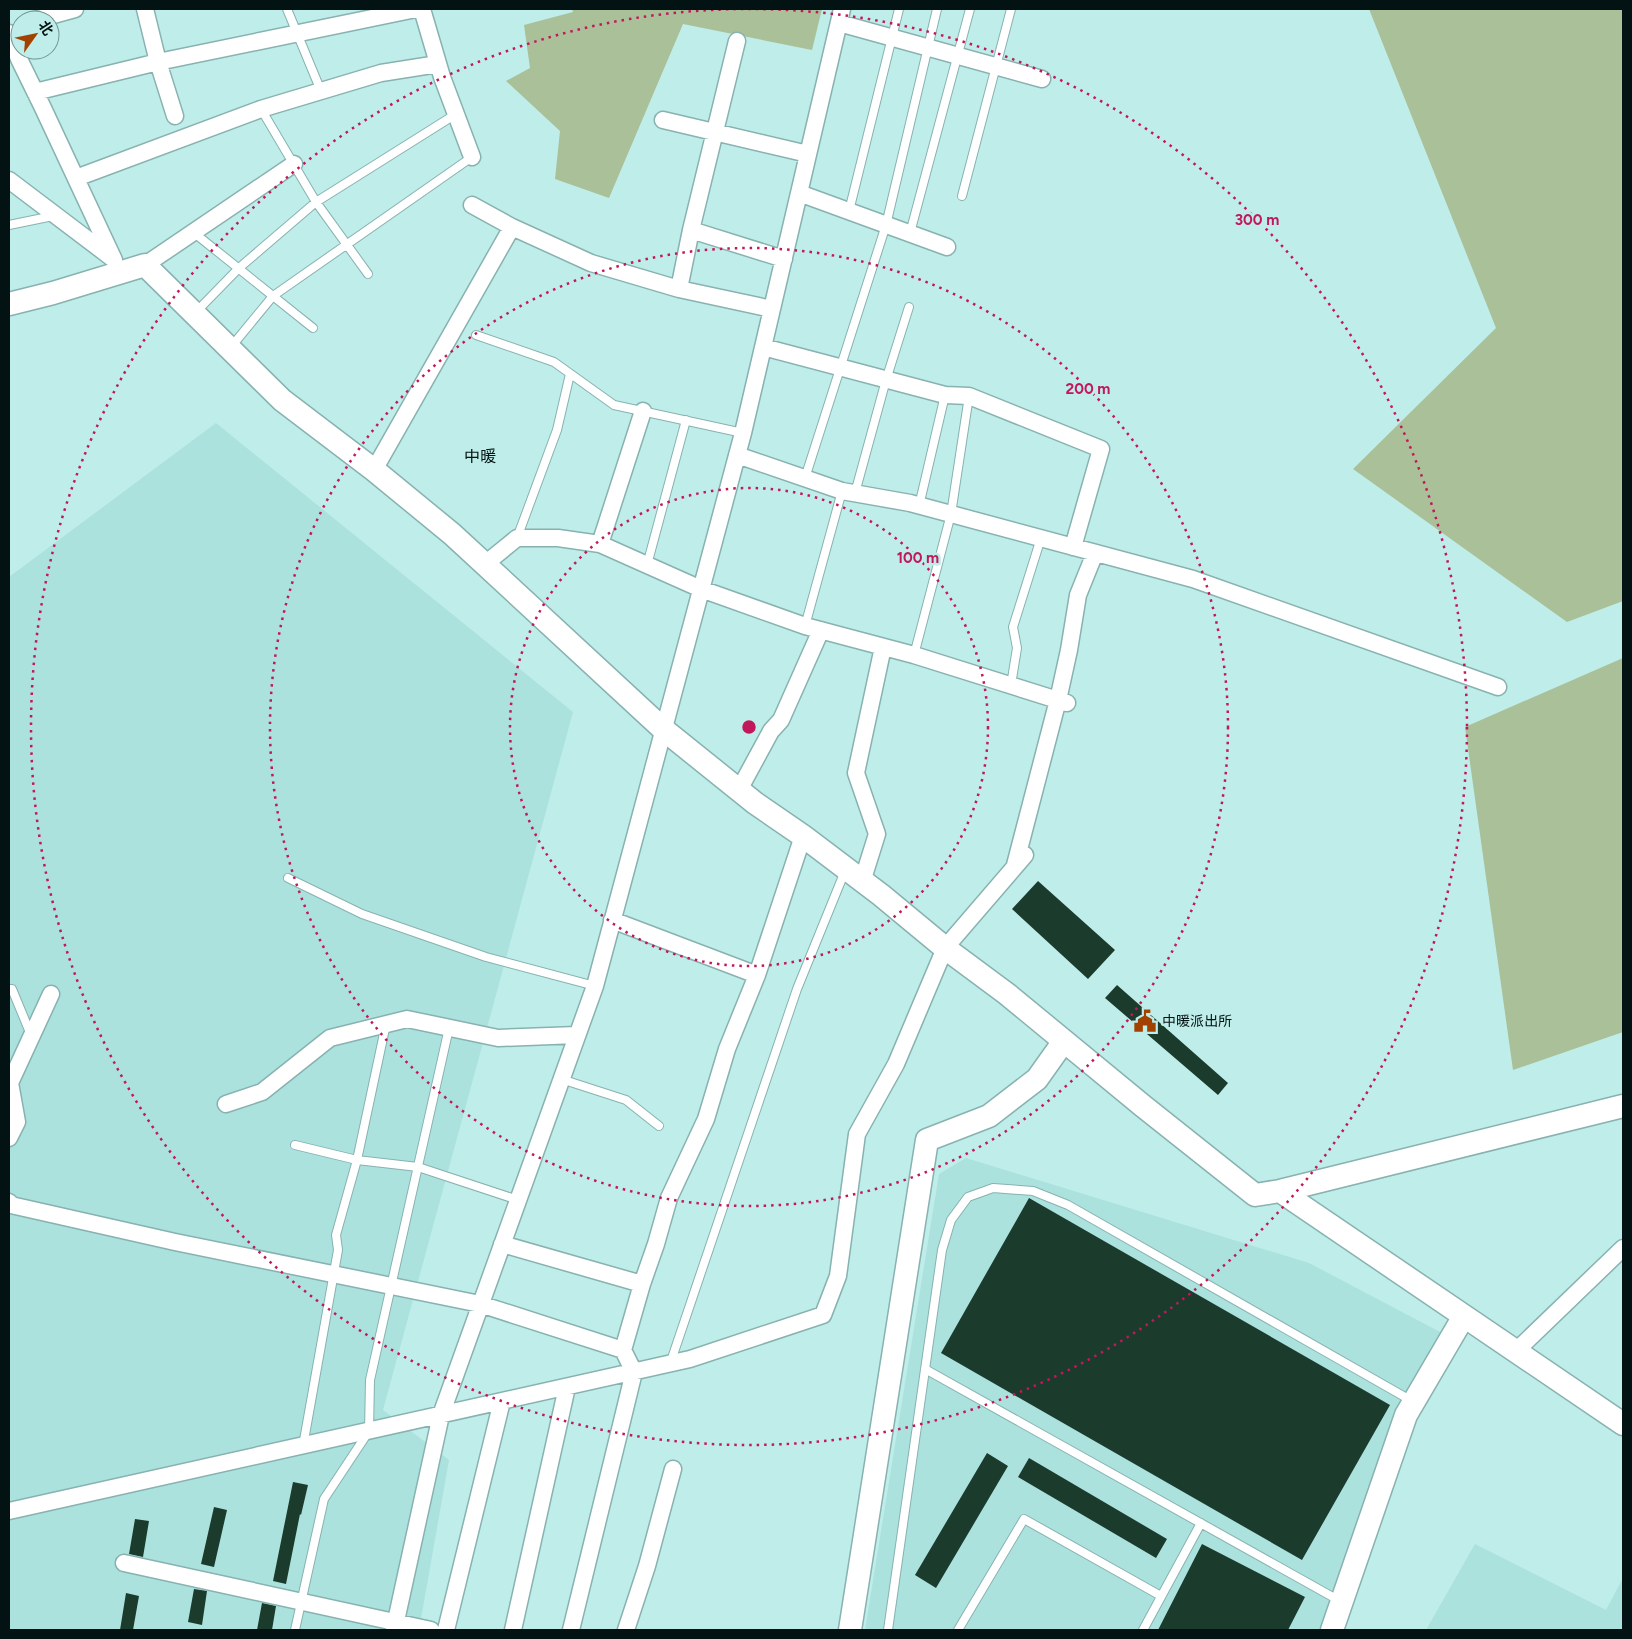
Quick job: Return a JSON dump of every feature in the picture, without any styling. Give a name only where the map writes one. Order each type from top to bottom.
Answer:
[{"type":"street","points":[[60,13],[75,9]]},
{"type":"street","points":[[145,9],[158,62],[175,116]]},
{"type":"street","points":[[35,92],[158,62],[416,9]]},
{"type":"street","points":[[422,9],[438,64],[472,157]]},
{"type":"street","points":[[394,1627],[441,1415],[595,986],[743,433],[841,16],[892,37],[1042,80]]},
{"type":"street","points":[[9,33],[19,59],[76,178],[129,265]]},
{"type":"street","points":[[679,289],[691,230],[737,42]]},
{"type":"street","points":[[76,178],[261,109],[381,74],[438,64]]},
{"type":"street","points":[[663,120],[808,154]]},
{"type":"street","points":[[9,304],[53,293],[129,265],[193,232],[294,164]]},
{"type":"street","points":[[9,180],[56,216],[129,265],[194,314],[282,400],[374,470],[452,534],[663,729],[739,790],[881,895],[945,948],[1007,994],[1142,1106],[1255,1195],[1280,1191],[1623,1106]]},
{"type":"street","points":[[799,193],[947,247]]},
{"type":"street","points":[[472,205],[512,227],[592,264],[679,289],[772,309]]},
{"type":"street","points":[[374,470],[512,227]]},
{"type":"street","points":[[691,230],[784,258]]},
{"type":"street","points":[[763,347],[945,395],[969,396],[1101,450],[1073,547]]},
{"type":"street","points":[[600,544],[643,411]]},
{"type":"street","points":[[737,455],[849,492],[951,514],[1193,579],[1498,687]]},
{"type":"street","points":[[485,564],[517,538],[558,538],[600,544],[701,589],[805,626],[914,655],[1062,702]]},
{"type":"street","points":[[9,1511],[670,1364],[823,1316],[838,1276],[858,1134],[896,1064],[945,948],[1020,861],[1062,702],[1078,595],[1095,553]]},
{"type":"street","points":[[739,790],[771,731],[782,720],[822,630]]},
{"type":"street","points":[[854,876],[877,834],[856,773],[883,647]]},
{"type":"street","points":[[571,1630],[634,1372],[623,1350],[642,1284],[669,1198],[706,1119],[727,1049],[757,976],[803,836]]},
{"type":"street","points":[[612,920],[757,976]]},
{"type":"street","points":[[9,1138],[17,1122],[10,1083],[51,994]]},
{"type":"street","points":[[226,1104],[262,1092],[330,1038],[407,1019],[498,1038],[577,1035]]},
{"type":"street","points":[[850,1630],[927,1140],[989,1116],[1036,1079],[1064,1041]]},
{"type":"street","points":[[1280,1191],[1623,1424]]},
{"type":"street","points":[[9,1202],[11,1205],[175,1242],[480,1304],[623,1350]]},
{"type":"street","points":[[502,1244],[642,1284]]},
{"type":"street","points":[[1516,1351],[1623,1248]]},
{"type":"street","points":[[1332,1630],[1406,1415],[1464,1316]]},
{"type":"street","points":[[513,1630],[567,1387]]},
{"type":"street","points":[[446,1630],[502,1401]]},
{"type":"street","points":[[626,1630],[647,1566],[673,1469]]},
{"type":"street","points":[[124,1562],[394,1627],[431,1630]]},
{"type":"lane","points":[[287,9],[321,91]]},
{"type":"lane","points":[[848,211],[899,9]]},
{"type":"lane","points":[[805,478],[886,225],[937,9]]},
{"type":"lane","points":[[910,233],[970,9]]},
{"type":"lane","points":[[962,196],[1011,9]]},
{"type":"lane","points":[[261,109],[316,202],[368,274]]},
{"type":"lane","points":[[194,314],[239,268],[316,202],[456,114]]},
{"type":"lane","points":[[230,349],[272,296],[472,157]]},
{"type":"lane","points":[[9,225],[56,216]]},
{"type":"lane","points":[[193,232],[313,328]]},
{"type":"lane","points":[[805,626],[909,307]]},
{"type":"lane","points":[[476,334],[554,362],[614,405],[743,433]]},
{"type":"lane","points":[[517,538],[557,430],[570,374]]},
{"type":"lane","points":[[919,506],[945,395]]},
{"type":"lane","points":[[914,655],[951,514],[969,396]]},
{"type":"lane","points":[[647,565],[686,420]]},
{"type":"lane","points":[[1011,685],[1017,648],[1013,627],[1041,538]]},
{"type":"lane","points":[[670,1364],[797,989],[854,876]]},
{"type":"lane","points":[[288,878],[362,914],[486,957],[595,986]]},
{"type":"lane","points":[[9,989],[12,989],[32,1036]]},
{"type":"lane","points":[[302,1446],[338,1250],[336,1235],[357,1160],[386,1024]]},
{"type":"lane","points":[[295,1630],[324,1498],[369,1431],[370,1380],[449,1028]]},
{"type":"lane","points":[[561,1079],[626,1100],[659,1126]]},
{"type":"lane","points":[[295,1145],[357,1160],[418,1167],[518,1200]]},
{"type":"lane","points":[[888,1630],[942,1250],[950,1220],[968,1197],[993,1188],[1033,1191],[1068,1205],[1414,1402]]},
{"type":"lane","points":[[925,1369],[1341,1602]]},
{"type":"lane","points":[[958,1630],[1024,1519],[1161,1596]]},
{"type":"lane","points":[[1142,1630],[1201,1524]]},
{"type":"shaded area","points":[[216,423],[573,712],[383,1410],[449,1460],[419,1630],[9,1630],[9,577]]},
{"type":"shaded area","points":[[966,1158],[1309,1263],[1442,1333],[1321,1630],[865,1630],[939,1174]]},
{"type":"shaded area","points":[[1475,1544],[1606,1610],[1623,1578],[1623,1630],[1426,1630]]},
{"type":"green space","points":[[572,9],[822,9],[812,50],[683,24],[609,198],[555,179],[560,131],[506,81],[530,68],[524,25],[573,12]]},
{"type":"green space","points":[[1369,9],[1623,9],[1623,601],[1567,622],[1353,469],[1496,328]]},
{"type":"green space","points":[[1623,658],[1623,1032],[1513,1070],[1465,727]]},
{"type":"building","points":[[1038,881],[1115,950],[1088,979],[1012,909]]},
{"type":"building","name":"中暖派出所","points":[[1117,985],[1228,1083],[1218,1095],[1105,998]]},
{"type":"building","points":[[1029,1198],[1390,1405],[1302,1560],[941,1353]]},
{"type":"building","points":[[987,1453],[1008,1466],[936,1588],[915,1575]]},
{"type":"building","points":[[1029,1458],[1167,1539],[1156,1558],[1018,1477]]},
{"type":"building","points":[[293,1482],[308,1485],[300,1514],[286,1584],[273,1581]]},
{"type":"building","points":[[214,1507],[227,1510],[214,1567],[201,1564]]},
{"type":"building","points":[[135,1519],[149,1521],[143,1557],[129,1554]]},
{"type":"building","points":[[1202,1544],[1305,1597],[1288,1630],[1158,1630]]},
{"type":"building","points":[[194,1589],[207,1591],[202,1625],[188,1622]]},
{"type":"building","points":[[126,1593],[139,1596],[133,1630],[120,1630]]},
{"type":"building","points":[[262,1603],[276,1606],[272,1630],[257,1630]]},
{"type":"place","name":"中暖派出所","points":[[1145,1021]]},
{"type":"district","name":"中暖","points":[[480,456]]}]
